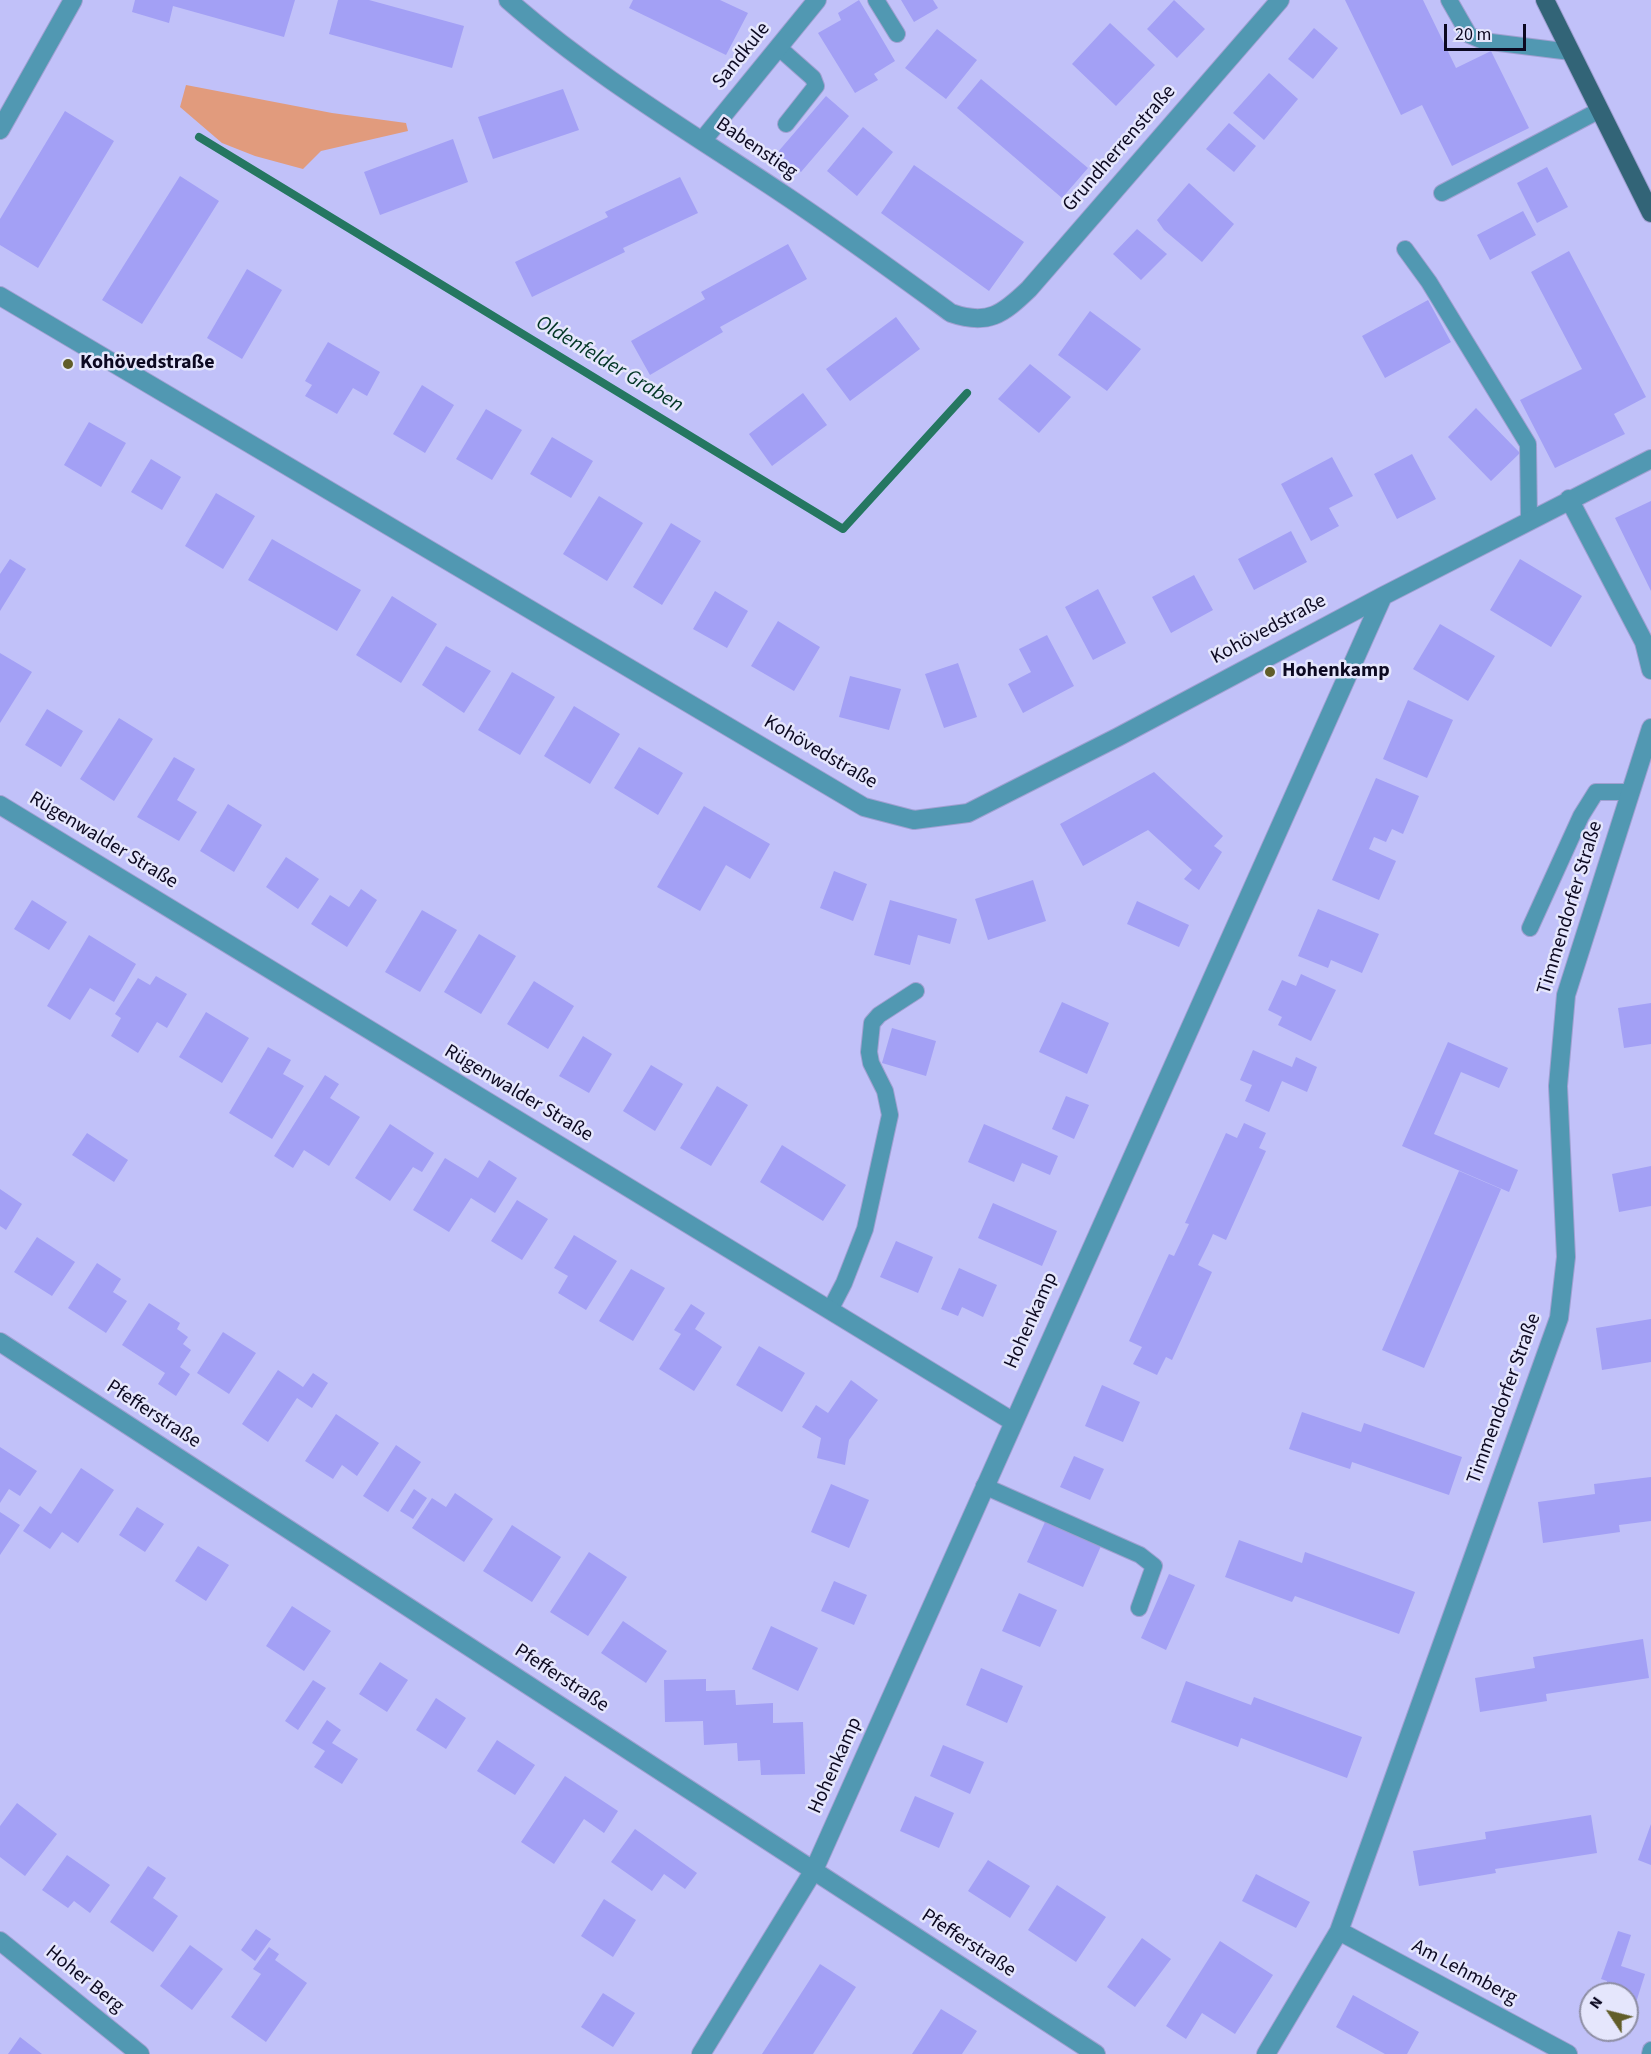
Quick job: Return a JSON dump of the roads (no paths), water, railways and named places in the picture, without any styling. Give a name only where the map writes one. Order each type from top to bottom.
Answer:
[{"type":"main road","points":[[1545,0],[1651,213]]},
{"type":"street","points":[[0,130],[73,0]]},
{"type":"street","name":"Babenstieg","points":[[508,0],[538,27],[951,313],[967,319],[986,319]]},
{"type":"street","name":"Sandkule","points":[[702,141],[817,0]]},
{"type":"street","name":"Grundherrenstraße","points":[[986,319],[1009,308],[1029,289],[1280,0]]},
{"type":"street","name":"Kohövedstraße","points":[[0,296],[864,807],[914,820],[968,813],[1118,737],[1569,499],[1651,459]]},
{"type":"street","points":[[1569,499],[1644,642],[1651,670]]},
{"type":"street","name":"Hohenkamp","points":[[701,2054],[814,1870],[1012,1421],[1383,596]]},
{"type":"street","name":"Timmendorfer Straße","points":[[1266,2054],[1339,1931],[1559,1318],[1566,1257],[1557,1086],[1566,995],[1651,728]]},
{"type":"street","name":"Rügenwalder Straße","points":[[0,805],[1012,1421]]},
{"type":"street","name":"Pfefferstraße","points":[[0,1342],[1096,2054]]},
{"type":"street","name":"Am Lehmberg","points":[[1339,1931],[1568,2054]]},
{"type":"street","name":"Hoher Berg","points":[[0,1941],[140,2054]]},
{"type":"lane","points":[[876,0],[897,34]]},
{"type":"lane","points":[[1449,0],[1469,35],[1483,40],[1570,52]]},
{"type":"lane","points":[[778,47],[813,78],[816,86],[786,124]]},
{"type":"lane","points":[[1442,193],[1600,110]]},
{"type":"lane","points":[[1406,249],[1429,282],[1528,444],[1529,520]]},
{"type":"lane","points":[[1530,928],[1574,831],[1596,792],[1630,792]]},
{"type":"lane","points":[[830,1310],[844,1283],[865,1229],[890,1115],[885,1091],[871,1063],[869,1053],[873,1023],[879,1015],[916,991]]},
{"type":"lane","points":[[984,1486],[1140,1555],[1154,1566],[1139,1608]]},
{"type":"waterway","name":"Oldenfelder Graben","points":[[199,137],[843,529],[967,393]]},
{"type":"place","name":"Kohövedstraße","points":[[68,364]]},
{"type":"place","name":"Hohenkamp","points":[[1270,672]]}]
